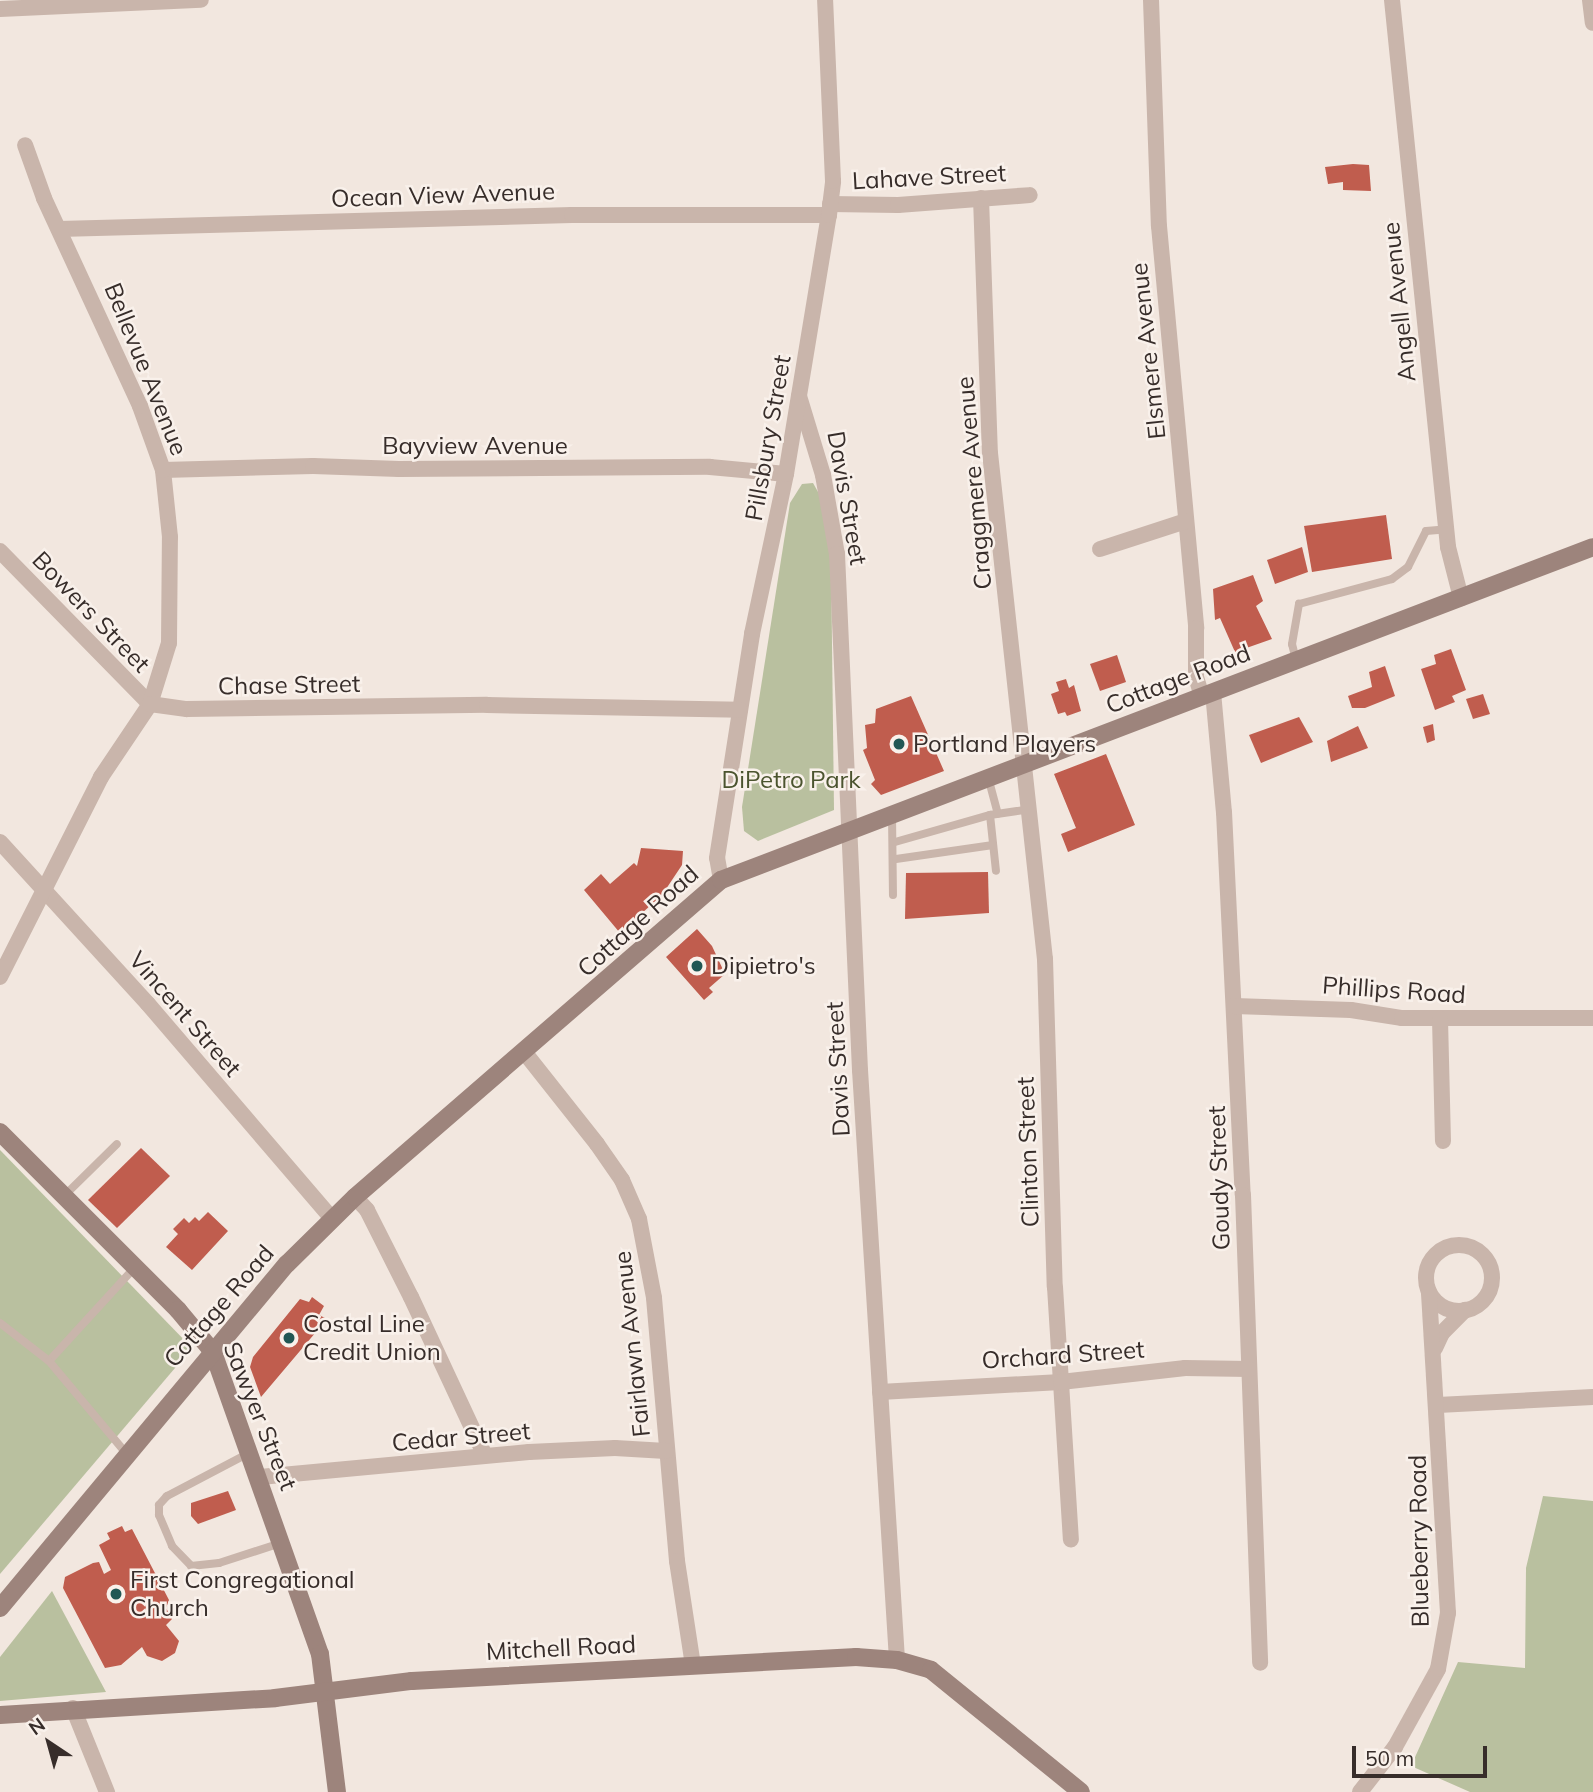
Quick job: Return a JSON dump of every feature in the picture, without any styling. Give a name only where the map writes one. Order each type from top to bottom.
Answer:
[{"type":"street","points":[[0,9],[201,0]]},
{"type":"street","name":"Pillsbury Street","points":[[720,880],[717,858],[740,710],[786,474],[830,209],[825,0]]},
{"type":"street","name":"Elsmere Avenue","points":[[1151,0],[1153,149],[1186,521],[1196,677],[1207,695]]},
{"type":"street","name":"Angell Avenue","points":[[1392,0],[1447,529],[1461,598]]},
{"type":"street","points":[[1590,0],[1593,23]]},
{"type":"street","name":"Bellevue Avenue","points":[[25,145],[59,229],[94,300],[163,470],[170,537],[169,643],[150,704]]},
{"type":"street","name":"Lahave Street","points":[[830,209],[1030,195]]},
{"type":"street","name":"Craggmere Avenue","points":[[981,198],[990,453],[1025,763]]},
{"type":"street","name":"Ocean View Avenue","points":[[59,229],[830,209]]},
{"type":"street","name":"Davis Street","points":[[799,396],[823,475],[837,554],[880,1392],[897,1660]]},
{"type":"street","name":"Bayview Avenue","points":[[163,470],[313,466],[399,470],[710,467],[786,474]]},
{"type":"street","points":[[1100,549],[1186,521]]},
{"type":"street","name":"Cottage Road","points":[[0,1608],[126,1453],[287,1264],[355,1197],[525,1053],[720,880],[1593,547]]},
{"type":"street","name":"Bowers Street","points":[[0,551],[150,704]]},
{"type":"street","name":"Goudy Street","points":[[1207,695],[1234,1006],[1249,1369],[1259,1535],[1260,1663]]},
{"type":"street","points":[[0,977],[101,777],[150,704]]},
{"type":"street","name":"Chase Street","points":[[150,704],[187,709],[487,705],[740,710]]},
{"type":"street","name":"Clinton Street","points":[[1025,763],[1045,959],[1061,1382],[1071,1539]]},
{"type":"street","name":"Vincent Street","points":[[0,842],[332,1219]]},
{"type":"street","name":"Phillips Road","points":[[1234,1006],[1351,1010],[1440,1019],[1593,1018]]},
{"type":"street","points":[[1440,1019],[1443,1141]]},
{"type":"street","name":"Fairlawn Avenue","points":[[525,1053],[622,1180],[639,1219],[654,1298],[666,1451],[693,1666]]},
{"type":"street","name":"Sawyer Street","points":[[0,1132],[135,1267],[213,1352],[260,1477],[320,1654],[337,1792]]},
{"type":"street","points":[[355,1197],[367,1210],[411,1297],[485,1456]]},
{"type":"street","name":"Blueberry Road","points":[[1360,1792],[1395,1747],[1438,1669],[1448,1613],[1438,1405],[1427,1271],[1437,1253],[1457,1245],[1476,1250],[1490,1267],[1490,1289],[1484,1299],[1465,1310],[1442,1332],[1434,1350]]},
{"type":"street","points":[[1429,1292],[1443,1307],[1465,1310]]},
{"type":"street","name":"Orchard Street","points":[[880,1392],[1061,1382],[1185,1368],[1249,1369]]},
{"type":"street","points":[[1438,1405],[1593,1397]]},
{"type":"street","name":"Cedar Street","points":[[260,1477],[485,1456],[615,1448],[666,1451]]},
{"type":"street","name":"Mitchell Road","points":[[0,1715],[73,1708],[275,1698],[412,1681],[839,1657],[897,1660],[931,1671],[949,1682],[1081,1792]]},
{"type":"street","points":[[73,1708],[107,1792]]},
{"type":"lane","points":[[1296,660],[1292,644],[1299,604],[1391,579],[1408,567],[1426,531],[1447,529]]},
{"type":"lane","points":[[988,777],[994,814],[996,871]]},
{"type":"lane","points":[[895,842],[994,814],[1031,809]]},
{"type":"lane","points":[[892,813],[896,859],[894,895]]},
{"type":"lane","points":[[896,859],[993,845]]},
{"type":"lane","points":[[64,1196],[117,1144]]},
{"type":"lane","points":[[49,1361],[135,1267]]},
{"type":"lane","points":[[0,1323],[49,1361],[126,1453]]},
{"type":"lane","points":[[251,1452],[167,1496],[159,1505],[159,1516],[172,1546],[191,1566],[219,1563],[283,1542]]},
{"type":"green space","name":"DiPetro Park","points":[[813,483],[822,499],[831,560],[834,810],[758,841],[744,831],[742,807],[790,503],[802,484]]},
{"type":"green space","points":[[0,1150],[192,1348],[0,1574]]},
{"type":"green space","points":[[1543,1496],[1593,1501],[1593,1792],[1470,1792],[1411,1766],[1458,1662],[1525,1668],[1526,1568]]},
{"type":"green space","points":[[52,1591],[106,1692],[0,1701],[0,1657]]},
{"type":"building","points":[[1369,165],[1371,191],[1343,190],[1343,182],[1328,184],[1325,167]]},
{"type":"building","points":[[1386,515],[1392,559],[1312,572],[1304,526]]},
{"type":"building","points":[[1302,547],[1308,572],[1275,584],[1267,560]]},
{"type":"building","points":[[1253,575],[1263,601],[1256,606],[1272,639],[1235,652],[1220,618],[1215,620],[1213,589]]},
{"type":"building","points":[[1451,649],[1466,690],[1452,696],[1455,702],[1435,710],[1421,669],[1436,664],[1434,655]]},
{"type":"building","points":[[1117,655],[1126,682],[1100,691],[1090,664]]},
{"type":"building","points":[[1385,666],[1395,696],[1365,708],[1352,708],[1348,696],[1372,687],[1369,672]]},
{"type":"building","points":[[1066,679],[1069,688],[1074,685],[1081,711],[1067,716],[1065,712],[1058,714],[1051,694],[1059,691],[1056,682]]},
{"type":"building","points":[[1483,694],[1490,714],[1473,719],[1466,699]]},
{"type":"building","name":"Portland Players","points":[[911,696],[944,771],[881,795],[871,784],[875,780],[863,750],[867,748],[865,725],[875,723],[876,709]]},
{"type":"building","points":[[1299,717],[1313,742],[1261,763],[1249,735]]},
{"type":"building","points":[[1433,724],[1435,740],[1427,743],[1423,727]]},
{"type":"building","points":[[1358,726],[1368,748],[1331,762],[1327,741]]},
{"type":"building","points":[[1106,754],[1135,825],[1068,852],[1061,834],[1076,828],[1054,774]]},
{"type":"building","points":[[641,848],[683,851],[682,865],[662,895],[620,933],[584,890],[601,874],[610,884],[634,863],[637,866]]},
{"type":"building","points":[[988,872],[989,913],[905,919],[906,873]]},
{"type":"building","name":"Dipietro's","points":[[697,929],[712,946],[725,974],[709,988],[713,992],[704,1000],[666,957]]},
{"type":"building","points":[[141,1148],[170,1176],[117,1228],[88,1200]]},
{"type":"building","points":[[208,1212],[228,1231],[192,1270],[166,1247],[178,1234],[173,1229],[184,1218],[189,1223],[195,1217],[199,1221]]},
{"type":"building","name":"Costal Line Credit Union","points":[[312,1297],[324,1306],[319,1315],[327,1319],[261,1397],[250,1367],[253,1357],[300,1299],[309,1302]]},
{"type":"building","points":[[228,1491],[236,1510],[198,1524],[191,1516],[191,1503]]},
{"type":"building","name":"First Congregational Church","points":[[122,1526],[125,1532],[132,1529],[169,1600],[166,1608],[172,1619],[166,1625],[179,1641],[175,1653],[162,1661],[147,1656],[142,1647],[121,1665],[105,1668],[63,1588],[65,1577],[93,1563],[99,1562],[104,1574],[111,1570],[99,1545],[110,1539],[107,1533]]},
{"type":"place","name":"Portland Players","points":[[899,744]]},
{"type":"place","name":"Dipietro's","points":[[697,966]]},
{"type":"place","name":"Costal Line Credit Union","points":[[289,1338]]},
{"type":"place","name":"First Congregational Church","points":[[116,1594]]}]
